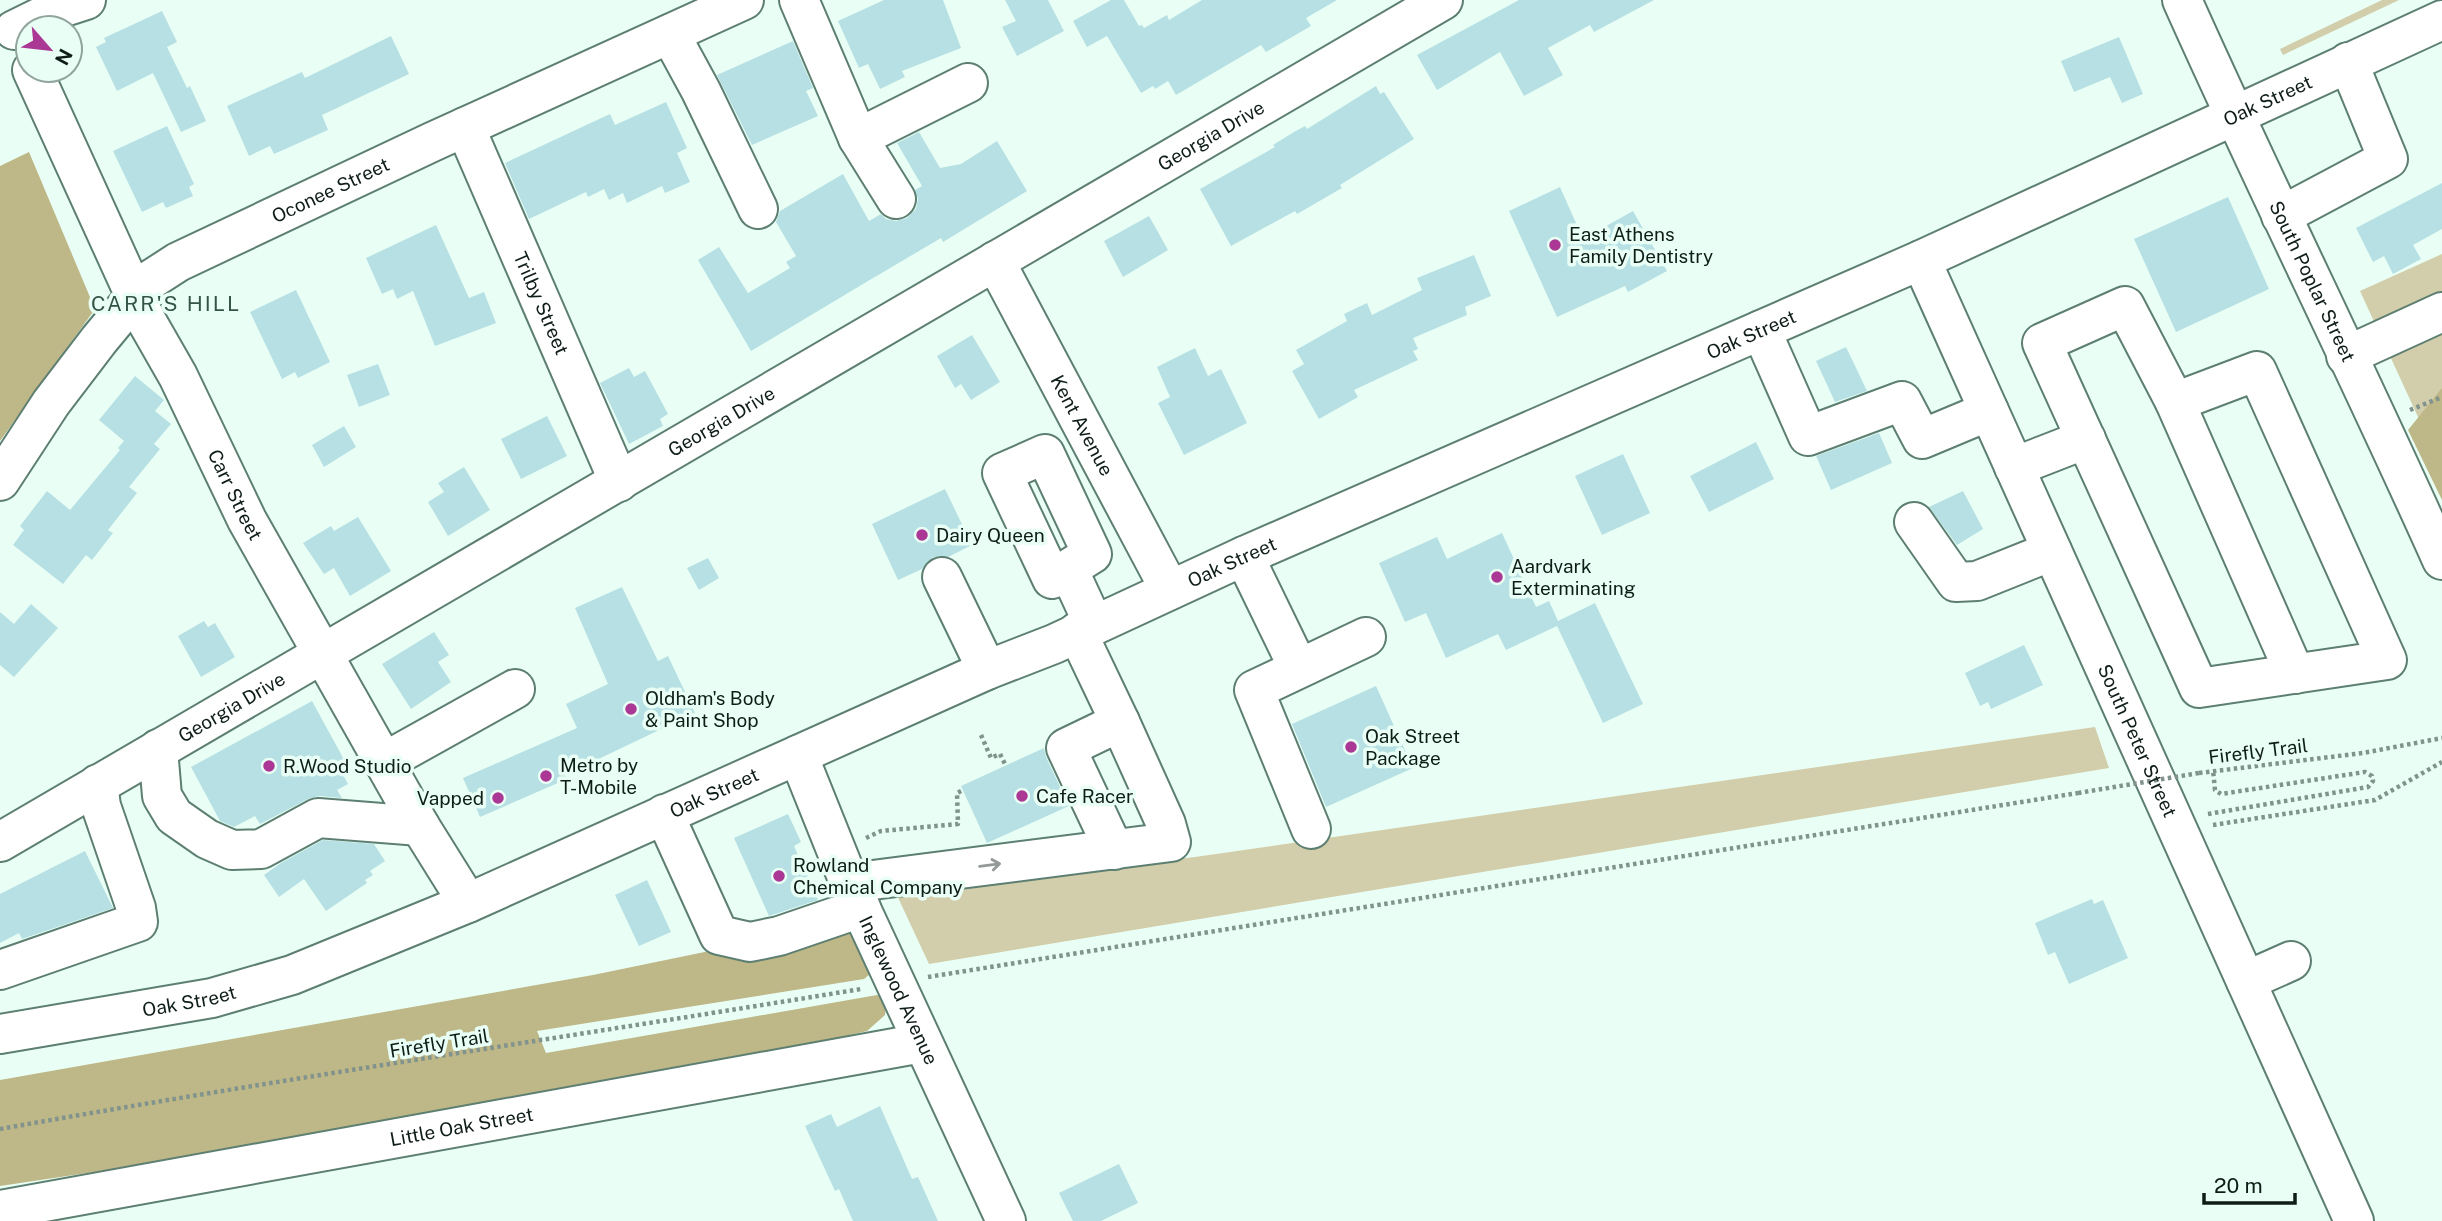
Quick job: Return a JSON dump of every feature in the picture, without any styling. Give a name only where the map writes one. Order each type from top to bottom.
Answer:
[{"type":"street","points":[[48,14],[86,0]]},
{"type":"street","name":"Oconee Street","points":[[0,481],[51,403],[147,282],[178,262],[744,0]]},
{"type":"street","points":[[799,0],[858,138],[896,199]]},
{"type":"street","name":"Georgia Drive","points":[[0,842],[1443,0]]},
{"type":"street","name":"South Poplar Street","points":[[2182,0],[2442,560]]},
{"type":"street","name":"Oak Street","points":[[0,1034],[212,998],[292,975],[468,903],[988,670],[1086,629],[1244,556],[1921,260],[2442,20]]},
{"type":"street","points":[[670,34],[758,209]]},
{"type":"street","points":[[2281,216],[2388,159],[2348,62]]},
{"type":"street","points":[[858,138],[968,83]]},
{"type":"street","name":"Carr Street","points":[[38,84],[136,298],[178,376],[247,520],[420,826],[468,903]]},
{"type":"street","name":"Trilby Street","points":[[466,127],[619,482]]},
{"type":"street","name":"South Peter Street","points":[[1921,260],[2354,1221]]},
{"type":"street","name":"Kent Avenue","points":[[995,261],[1170,590]]},
{"type":"street","points":[[2175,402],[2257,371],[2387,660],[2295,674],[2199,688],[2042,343],[2125,306],[2175,402],[2295,674]]},
{"type":"street","points":[[2346,356],[2442,312]]},
{"type":"street","points":[[1761,330],[1808,436],[1902,401],[1922,439],[1989,411]]},
{"type":"street","points":[[664,814],[719,935],[750,942],[779,936],[855,896],[1171,842],[1166,824],[1120,722],[1086,629],[1069,571],[1052,579],[1003,473],[1045,454],[1085,431]]},
{"type":"street","points":[[2014,467],[2086,439]]},
{"type":"street","points":[[1914,522],[1956,582],[1977,581],[2052,551]]},
{"type":"street","points":[[1244,556],[1298,667]]},
{"type":"street","points":[[942,577],[988,670]]},
{"type":"street","points":[[1311,829],[1254,690],[1366,637]]},
{"type":"street","points":[[384,762],[515,690]]},
{"type":"street","points":[[1114,850],[1066,748],[1120,722]]},
{"type":"street","points":[[158,749],[162,796],[174,816],[207,839],[232,850],[261,849],[318,818],[420,826]]},
{"type":"street","name":"Inglewood Avenue","points":[[798,755],[855,896],[1006,1221]]},
{"type":"street","points":[[0,970],[138,922],[97,784]]},
{"type":"street","points":[[2246,981],[2291,961]]},
{"type":"street","name":"Little Oak Street","points":[[0,1210],[922,1042]]},
{"type":"path","points":[[981,735],[991,758],[1000,754],[1006,765]]},
{"type":"path","name":"Firefly Trail","points":[[918,979],[2213,770],[2363,753],[2442,738]]},
{"type":"path","points":[[2213,770],[2216,790],[2221,794],[2365,772],[2372,776],[2373,781],[2368,788],[2213,811],[2208,814],[2207,819],[2212,825],[2375,800],[2442,762]]},
{"type":"path","points":[[864,839],[881,831],[958,824],[957,793],[963,790]]},
{"type":"path","name":"Firefly Trail","points":[[0,1129],[208,1092],[870,988]]},
{"type":"shaded area","points":[[2382,0],[2399,0],[2283,55],[2280,49]]},
{"type":"shaded area","points":[[29,152],[95,309],[0,441],[0,166]]},
{"type":"shaded area","points":[[2442,254],[2442,469],[2360,291]]},
{"type":"shaded area","points":[[2442,388],[2442,500],[2408,430]]},
{"type":"shaded area","points":[[2095,727],[2109,768],[929,964],[894,889],[1195,857]]},
{"type":"shaded area","points":[[850,922],[871,967],[870,974],[864,979],[537,1031],[546,1053],[877,995],[887,999],[885,1015],[867,1031],[764,1055],[195,1157],[0,1186],[0,1080],[593,975]]},
{"type":"building","points":[[884,0],[943,0],[961,48],[902,71],[905,77],[880,89],[868,64],[859,68],[838,21]]},
{"type":"building","points":[[1005,0],[1048,0],[1064,31],[1017,56],[1002,27],[1016,21]]},
{"type":"building","points":[[1111,0],[1124,0],[1139,26],[1144,28],[1167,15],[1169,20],[1202,0],[1337,0],[1306,18],[1311,26],[1266,52],[1261,45],[1176,95],[1168,81],[1141,93],[1107,36],[1087,47],[1073,21]]},
{"type":"building","points":[[1519,0],[1654,0],[1594,32],[1590,25],[1548,48],[1563,75],[1524,96],[1500,52],[1437,90],[1417,55]]},
{"type":"building","points":[[162,11],[177,42],[167,47],[187,88],[190,86],[206,121],[181,132],[153,73],[117,91],[96,47],[106,42],[104,38]]},
{"type":"building","points":[[391,36],[409,74],[322,115],[328,130],[274,154],[270,146],[249,156],[227,106],[302,72],[305,78]]},
{"type":"building","points":[[2119,37],[2143,94],[2122,103],[2110,77],[2074,92],[2061,61]]},
{"type":"building","points":[[793,41],[813,88],[806,91],[818,116],[752,145],[717,75]]},
{"type":"building","points":[[1376,86],[1380,94],[1384,92],[1414,139],[1340,185],[1342,188],[1297,214],[1295,211],[1231,246],[1200,189],[1275,147],[1273,145],[1294,132],[1305,126],[1307,129]]},
{"type":"building","points":[[666,102],[687,148],[677,153],[690,182],[665,193],[662,186],[627,203],[623,193],[609,200],[604,189],[588,197],[586,192],[529,219],[505,163],[610,114],[615,125]]},
{"type":"building","points":[[167,126],[194,184],[189,187],[193,196],[166,208],[163,202],[142,212],[113,151]]},
{"type":"building","points":[[919,132],[940,168],[961,164],[997,141],[1027,191],[943,242],[941,238],[751,351],[698,260],[719,247],[748,293],[790,268],[786,262],[796,256],[776,222],[780,211],[843,174],[869,221],[881,214],[886,219],[896,221],[907,218],[916,209],[918,199],[915,190],[922,186],[897,143]]},
{"type":"building","points":[[2442,183],[2442,229],[2413,245],[2421,259],[2393,274],[2384,256],[2373,262],[2356,228]]},
{"type":"building","name":"East Athens Family Dentistry","points":[[1560,187],[1583,239],[1633,211],[1667,271],[1628,292],[1625,286],[1557,317],[1509,211]]},
{"type":"building","points":[[2228,197],[2269,289],[2176,332],[2134,239]]},
{"type":"building","points":[[1149,216],[1168,250],[1123,277],[1104,241]]},
{"type":"building","points":[[436,225],[469,298],[484,292],[496,323],[435,346],[413,291],[397,299],[393,289],[382,294],[366,258]]},
{"type":"building","points":[[1474,255],[1491,296],[1465,307],[1467,315],[1413,338],[1418,349],[1413,351],[1418,360],[1354,390],[1358,397],[1319,419],[1292,371],[1304,364],[1296,350],[1347,321],[1344,314],[1367,303],[1372,315],[1422,290],[1417,278]]},
{"type":"building","points":[[296,290],[330,362],[298,378],[295,372],[282,379],[250,312]]},
{"type":"building","points":[[972,335],[1000,382],[971,400],[961,384],[955,388],[937,356]]},
{"type":"building","points":[[1846,347],[1867,391],[1835,402],[1816,361]]},
{"type":"building","points":[[1195,348],[1208,376],[1221,369],[1247,423],[1184,455],[1158,403],[1170,397],[1157,367]]},
{"type":"building","points":[[378,364],[390,395],[359,407],[347,375]]},
{"type":"building","points":[[629,368],[634,377],[645,371],[668,414],[660,419],[663,426],[629,444],[600,383]]},
{"type":"building","points":[[135,376],[164,400],[155,411],[171,424],[154,444],[160,449],[129,487],[137,493],[108,530],[113,533],[92,560],[86,555],[63,584],[13,545],[24,530],[20,526],[47,491],[70,510],[120,450],[118,448],[124,441],[99,420]]},
{"type":"building","points":[[547,416],[567,456],[521,479],[501,439]]},
{"type":"building","points":[[344,426],[356,447],[324,467],[312,445]]},
{"type":"building","points":[[1879,433],[1892,463],[1831,490],[1816,456]]},
{"type":"building","points":[[1756,442],[1774,479],[1709,512],[1690,476]]},
{"type":"building","points":[[1623,454],[1650,513],[1602,535],[1575,476]]},
{"type":"building","points":[[464,467],[490,510],[448,536],[428,502],[444,492],[438,483]]},
{"type":"building","name":"Dairy Queen","points":[[945,489],[972,545],[948,557],[933,557],[922,569],[898,580],[872,524]]},
{"type":"building","points":[[1963,491],[1983,529],[1957,545],[1929,507]]},
{"type":"building","points":[[358,517],[391,571],[350,596],[334,568],[324,574],[303,543],[331,526],[334,531]]},
{"type":"building","points":[[1502,533],[1536,607],[1549,601],[1558,621],[1595,603],[1643,704],[1603,723],[1557,626],[1506,650],[1498,634],[1446,658],[1426,613],[1405,622],[1379,563],[1437,537],[1447,559]]},
{"type":"building","points":[[708,558],[719,578],[699,590],[687,568]]},
{"type":"building","points":[[622,587],[658,661],[668,656],[695,713],[565,775],[567,779],[480,817],[463,778],[577,728],[566,704],[608,684],[575,608]]},
{"type":"building","points":[[31,604],[58,628],[14,677],[0,665],[0,612],[14,624]]},
{"type":"building","points":[[204,621],[208,627],[215,623],[235,657],[201,677],[178,636]]},
{"type":"building","points":[[434,632],[449,655],[438,662],[451,682],[411,709],[382,664]]},
{"type":"building","points":[[2024,645],[2043,685],[1991,709],[1988,702],[1980,706],[1965,673]]},
{"type":"building","name":"Oak Street Package","points":[[1376,686],[1413,768],[1326,807],[1292,724]]},
{"type":"building","name":"R.Wood Studio","points":[[312,701],[347,765],[340,769],[348,784],[337,790],[342,798],[320,796],[308,799],[260,824],[255,816],[234,827],[220,821],[191,767]]},
{"type":"building","name":"Cafe Racer","points":[[1044,748],[1069,806],[987,843],[961,786]]},
{"type":"building","name":"Rowland Chemical Company","points":[[788,814],[801,842],[794,846],[818,900],[769,916],[734,838]]},
{"type":"building","points":[[323,840],[374,844],[385,861],[370,871],[373,875],[365,880],[367,883],[326,911],[304,879],[279,897],[264,875]]},
{"type":"building","points":[[85,851],[113,908],[22,939],[19,933],[0,943],[0,894]]},
{"type":"building","points":[[647,880],[671,932],[639,946],[615,895]]},
{"type":"building","points":[[2092,899],[2094,904],[2103,900],[2128,958],[2069,984],[2055,952],[2048,955],[2035,923]]},
{"type":"building","points":[[880,1106],[912,1179],[918,1177],[938,1221],[853,1221],[839,1189],[835,1191],[805,1126],[831,1114],[837,1127]]},
{"type":"building","points":[[1119,1164],[1138,1203],[1101,1221],[1073,1221],[1059,1193]]},
{"type":"place","name":"East Athens Family Dentistry","points":[[1555,245]]},
{"type":"place","name":"Dairy Queen","points":[[922,535]]},
{"type":"place","name":"Aardvark Exterminating","points":[[1497,577]]},
{"type":"place","name":"Oldham's Body & Paint Shop","points":[[631,709]]},
{"type":"place","name":"Oak Street Package","points":[[1351,747]]},
{"type":"place","name":"R.Wood Studio","points":[[269,766]]},
{"type":"place","name":"Metro by T-Mobile","points":[[546,776]]},
{"type":"place","name":"Cafe Racer","points":[[1022,796]]},
{"type":"place","name":"Vapped","points":[[498,798]]},
{"type":"place","name":"Rowland Chemical Company","points":[[779,876]]},
{"type":"district","name":"CARR'S HILL","points":[[166,304]]}]
